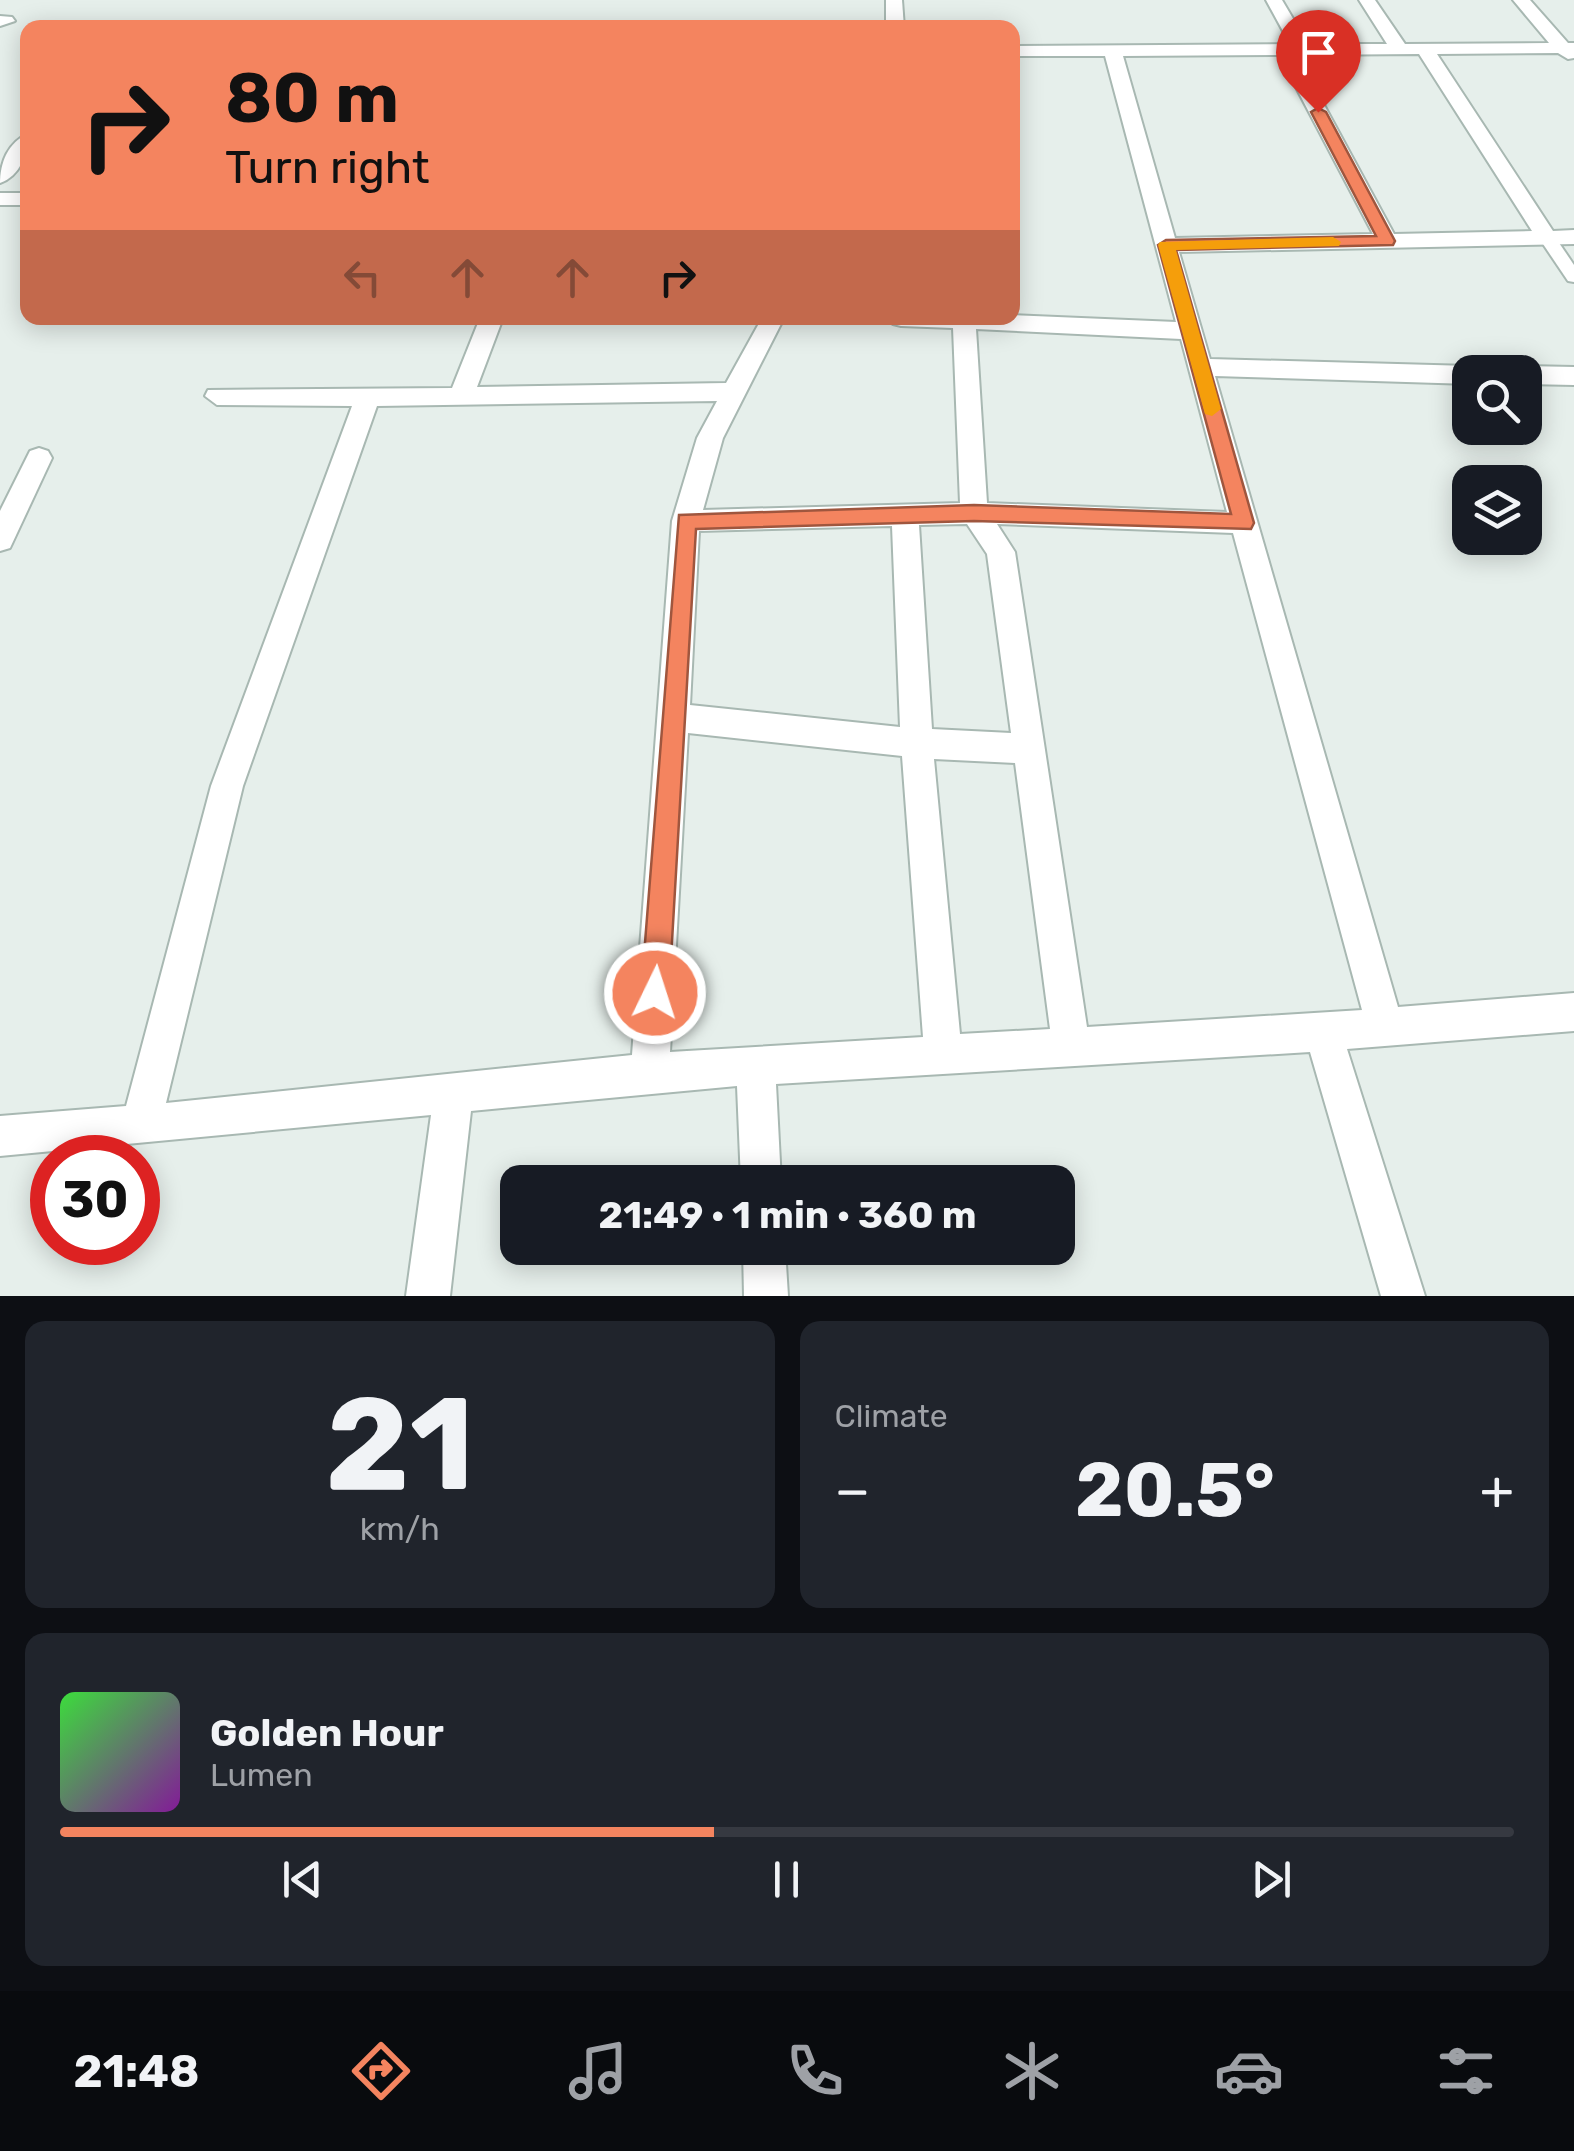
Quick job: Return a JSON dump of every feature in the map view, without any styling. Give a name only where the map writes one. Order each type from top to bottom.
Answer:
[{"type":"street","points":[[1274,0],[1293,48],[1387,241]]},
{"type":"street","points":[[1367,0],[1398,47]]},
{"type":"street","points":[[1521,0],[1570,52]]},
{"type":"street","points":[[1424,47],[1547,238]]},
{"type":"street","points":[[1020,51],[1424,47],[1570,52]]},
{"type":"street","points":[[1112,50],[1385,1027]]},
{"type":"street","points":[[0,177],[20,151]]},
{"type":"street","points":[[1166,245],[1574,237]]},
{"type":"street","points":[[1020,323],[1190,331]]},
{"type":"street","points":[[462,394],[487,325]]},
{"type":"street","points":[[650,1072],[686,521],[710,438],[769,325]]},
{"type":"street","points":[[964,325],[974,513],[1001,552],[1071,1047]]},
{"type":"street","points":[[1200,367],[1452,374]]},
{"type":"street","points":[[1542,376],[1574,376]]},
{"type":"street","points":[[217,396],[367,400],[462,394],[734,392]]},
{"type":"street","points":[[141,1125],[226,786],[367,400]]},
{"type":"street","points":[[0,540],[39,458]]},
{"type":"street","points":[[686,521],[974,513],[1244,523]]},
{"type":"street","points":[[905,515],[917,742],[943,1054]]},
{"type":"street","points":[[673,717],[1029,750]]},
{"type":"street","points":[[0,1136],[453,1096],[650,1072],[1323,1032],[1574,1012]]},
{"type":"street","points":[[1323,1032],[1403,1296]]},
{"type":"street","points":[[756,1066],[760,1165]]},
{"type":"street","points":[[428,1296],[453,1096]]},
{"type":"street","points":[[765,1265],[766,1296]]},
{"type":"lane","points":[[1547,238],[1574,277]]},
{"type":"slow traffic","points":[[1212,409],[1166,245],[1333,242]]},
{"type":"route","points":[[655,993],[686,521],[974,513],[1244,523],[1166,245],[1387,241],[1318,112]]}]
